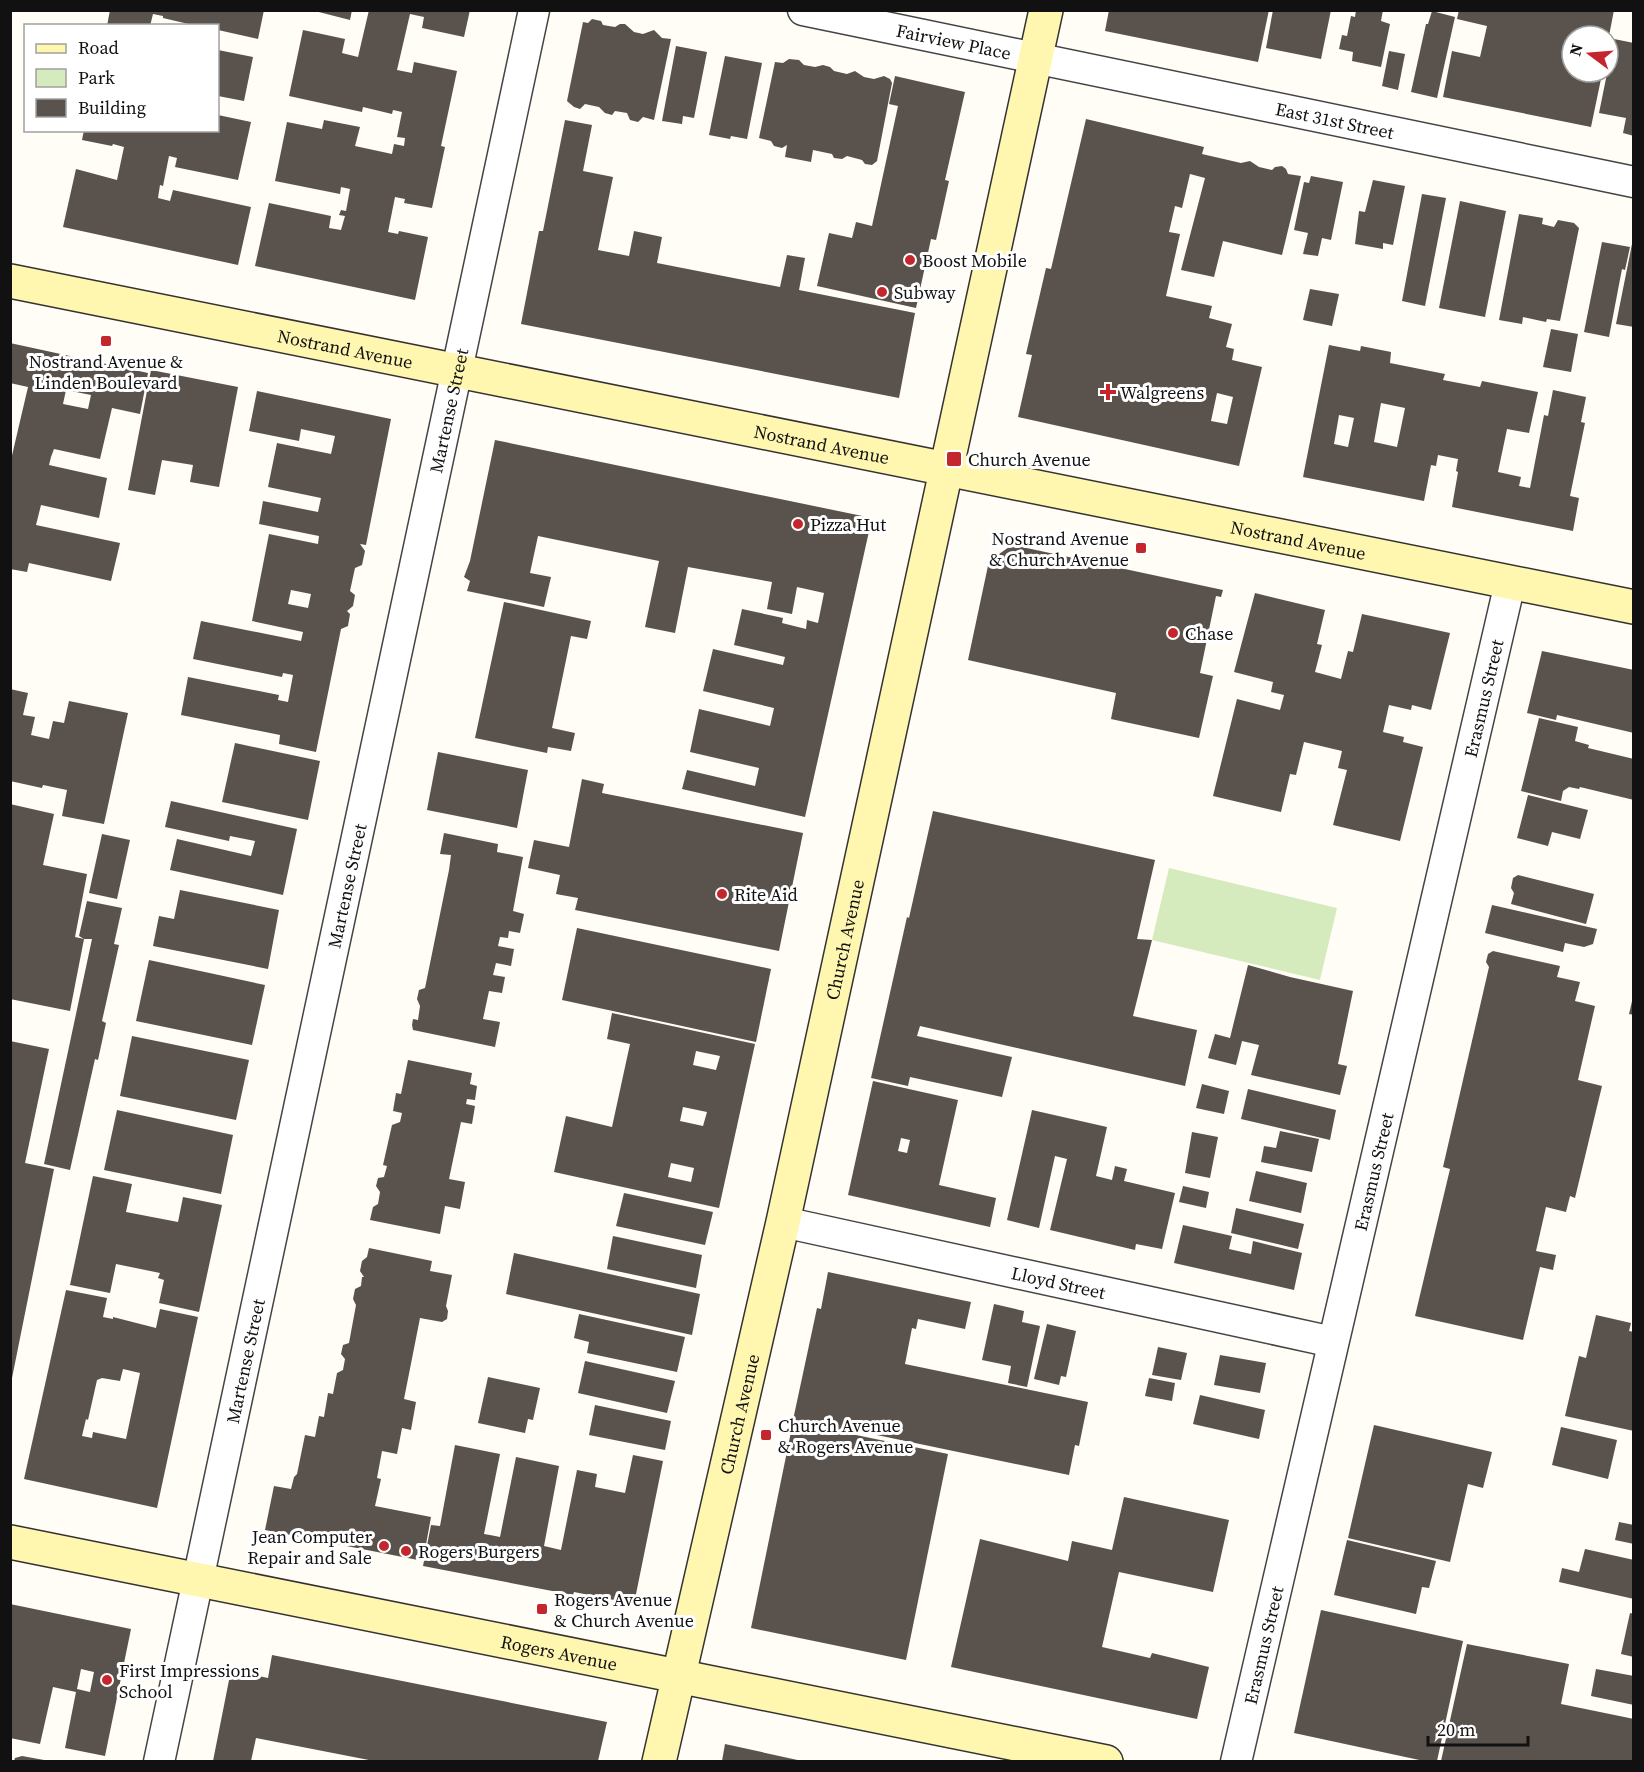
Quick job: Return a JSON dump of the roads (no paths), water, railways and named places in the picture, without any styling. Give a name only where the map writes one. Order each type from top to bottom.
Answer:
[{"type":"main road","name":"Church Avenue","points":[[659,1761],[783,1222],[1046,10]]},
{"type":"main road","name":"Nostrand Avenue","points":[[10,281],[1634,607]]},
{"type":"main road","name":"Rogers Avenue","points":[[10,1542],[1106,1761]]},
{"type":"street","name":"Martense Street","points":[[159,1761],[534,10]]},
{"type":"street","name":"Fairview Place","points":[[803,10],[1035,60]]},
{"type":"street","name":"East 31st Street","points":[[1035,60],[1634,182]]},
{"type":"street","name":"Erasmus Street","points":[[1236,1761],[1510,583]]},
{"type":"street","name":"Lloyd Street","points":[[783,1222],[1333,1342]]},
{"type":"place","name":"Boost Mobile","points":[[910,260]]},
{"type":"place","name":"Subway","points":[[882,292]]},
{"type":"place","name":"Nostrand Avenue & Linden Boulevard","points":[[106,341]]},
{"type":"place","name":"Walgreens","points":[[1108,392]]},
{"type":"place","name":"Church Avenue","points":[[954,459]]},
{"type":"place","name":"Pizza Hut","points":[[798,524]]},
{"type":"place","name":"Nostrand Avenue & Church Avenue","points":[[1141,548]]},
{"type":"place","name":"Chase","points":[[1173,633]]},
{"type":"place","name":"Rite Aid","points":[[722,894]]},
{"type":"place","name":"Church Avenue & Rogers Avenue","points":[[766,1435]]},
{"type":"place","name":"Jean Computer Repair and Sale","points":[[384,1546]]},
{"type":"place","name":"Rogers Burgers","points":[[406,1551]]},
{"type":"place","name":"Rogers Avenue & Church Avenue","points":[[542,1609]]},
{"type":"place","name":"First Impressions School","points":[[107,1680]]}]
